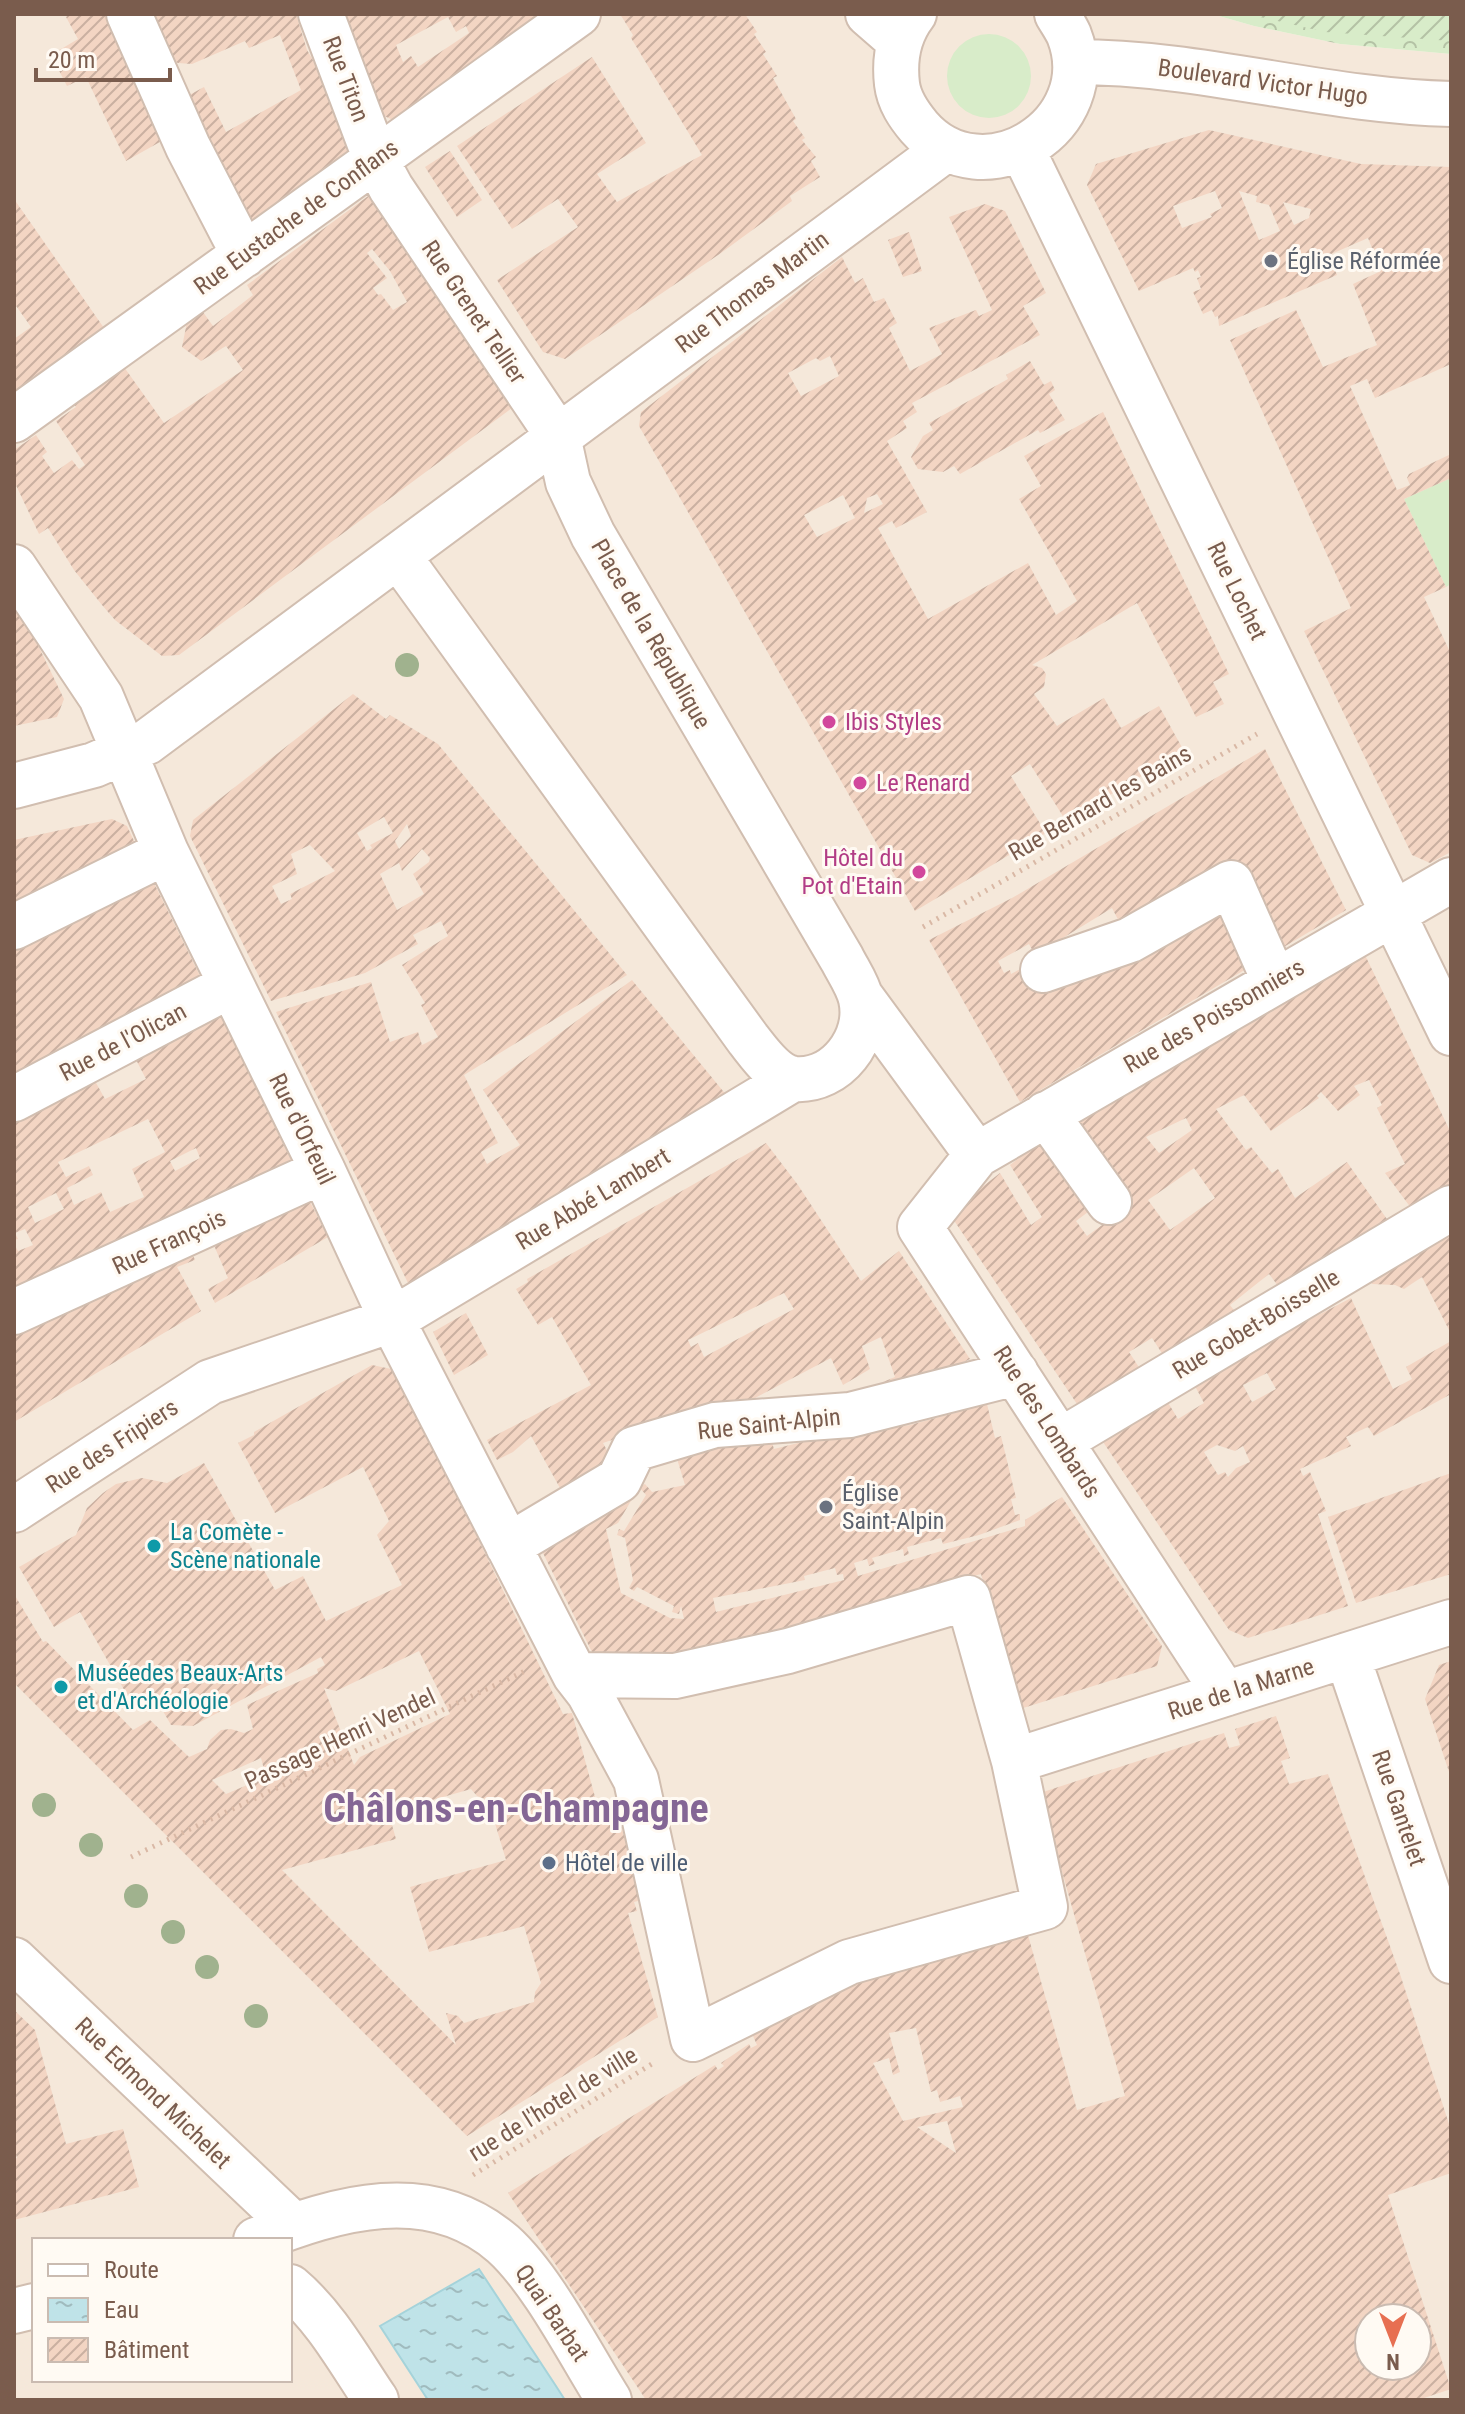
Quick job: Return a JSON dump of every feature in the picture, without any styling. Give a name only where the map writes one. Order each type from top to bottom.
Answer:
[{"type":"street","points":[[129,14],[188,147],[244,255]]},
{"type":"street","name":"Rue Titon","points":[[321,14],[383,174]]},
{"type":"street","name":"Rue Eustache de Conflans","points":[[14,420],[244,255],[383,174],[578,14]]},
{"type":"street","points":[[893,23],[898,92],[909,115],[926,134],[946,149],[971,156],[997,156],[1022,149],[1044,134],[1062,114],[1072,89],[1075,62],[1069,35],[1057,14]]},
{"type":"street","name":"Boulevard Victor Hugo","points":[[1075,62],[1111,62],[1252,78],[1349,97],[1451,104]]},
{"type":"street","name":"Rue Thomas Martin","points":[[558,436],[946,149]]},
{"type":"street","name":"Rue Lochet","points":[[1022,149],[1451,1033]]},
{"type":"street","name":"Rue Grenet Tellier","points":[[383,174],[558,436]]},
{"type":"street","points":[[14,786],[94,765],[147,742],[558,436]]},
{"type":"street","name":"Place de la République","points":[[558,436],[568,482],[593,535],[842,959],[861,997],[977,1155]]},
{"type":"street","points":[[399,557],[748,1039],[774,1069],[793,1079],[816,1076],[847,1057],[858,1039],[862,1019],[861,997]]},
{"type":"street","name":"Rue d'Orfeuil","points":[[14,567],[101,697],[166,852],[323,1171],[392,1320],[508,1546],[636,1780],[693,2039]]},
{"type":"street","points":[[14,927],[166,852]]},
{"type":"street","name":"Rue des Poissonniers","points":[[1041,1118],[1451,880]]},
{"type":"street","points":[[1043,970],[1130,940],[1231,883],[1274,980]]},
{"type":"street","name":"Rue de l'Olican","points":[[14,1099],[231,985]]},
{"type":"street","name":"Rue Abbé Lambert","points":[[210,1382],[392,1320],[793,1079]]},
{"type":"street","points":[[977,1155],[1041,1118],[1109,1202]]},
{"type":"street","name":"Rue des Lombards","points":[[977,1155],[920,1227],[1225,1694]]},
{"type":"street","name":"Rue François","points":[[14,1312],[323,1171]]},
{"type":"street","name":"Rue Gobet-Boisselle","points":[[1060,1441],[1451,1208]]},
{"type":"street","name":"Rue Saint-Alpin","points":[[508,1546],[619,1480],[634,1449],[715,1425],[850,1415],[1016,1373]]},
{"type":"street","name":"Rue des Fripiers","points":[[14,1510],[210,1382]]},
{"type":"street","points":[[576,1674],[675,1676],[788,1651],[968,1598],[1022,1758],[1045,1907],[849,1962],[693,2039]]},
{"type":"street","name":"Rue de la Marne","points":[[1022,1758],[1451,1622]]},
{"type":"street","name":"Rue Gantelet","points":[[1347,1655],[1451,1961]]},
{"type":"street","name":"Rue Edmond Michelet","points":[[14,1960],[274,2233]]},
{"type":"street","name":"Quai Barbat","points":[[274,2233],[360,2207],[401,2205],[445,2211],[479,2226],[504,2246],[533,2279],[609,2400]]},
{"type":"street","points":[[292,2289],[332,2335],[376,2400]]},
{"type":"path","name":"Rue Bernard les Bains","points":[[923,927],[1296,711]]},
{"type":"path","name":"Passage Henri Vendel","points":[[131,1857],[576,1674]]},
{"type":"path","name":"rue de l'hotel de ville","points":[[445,2211],[456,2186],[693,2039]]},
{"type":"shaded area","points":[[14,14],[1212,14],[1340,44],[1451,54],[1451,2400],[14,2400]]},
{"type":"green space","points":[[1212,14],[1451,14],[1451,54],[1340,44]]},
{"type":"green space","points":[[1247,14],[1451,14],[1451,41],[1325,32]]},
{"type":"green space","points":[[989,34],[1012,41],[1024,53],[1031,76],[1024,99],[1012,111],[989,118],[966,111],[954,99],[947,76],[954,53],[966,41]]},
{"type":"green space","points":[[1451,478],[1451,584],[1446,587],[1404,499]]},
{"type":"water","points":[[479,2269],[565,2400],[428,2400],[380,2326]]},
{"type":"building","points":[[70,14],[112,14],[167,138],[126,161],[86,77],[67,86],[51,55],[78,39],[66,17]]},
{"type":"building","points":[[153,14],[296,14],[307,50],[362,144],[245,226],[184,98],[204,87],[226,132],[301,90],[280,35],[249,48],[245,41],[192,64],[178,63],[167,57]]},
{"type":"building","points":[[337,14],[544,14],[393,120],[380,114]],"holes":[[[448,17],[456,32],[466,26],[469,33],[418,67],[411,56],[403,62],[396,45]]]},
{"type":"building","points":[[620,14],[745,14],[757,32],[754,34],[766,52],[763,54],[777,76],[773,78],[796,119],[793,121],[805,138],[802,140],[816,157],[811,161],[820,177],[790,196],[792,201],[721,253],[565,359],[543,352],[497,280],[578,227],[558,199],[512,229],[457,146],[592,57],[646,143],[597,174],[617,202],[702,155],[631,38],[633,35]]},
{"type":"building","points":[[1209,130],[1361,164],[1451,167],[1451,364],[1375,398],[1367,379],[1350,386],[1397,490],[1410,485],[1409,474],[1451,454],[1451,478],[1404,499],[1446,587],[1424,597],[1451,654],[1451,852],[1430,863],[1412,855],[1304,631],[1351,608],[1230,340],[1296,310],[1323,367],[1377,345],[1353,284],[1381,271],[1368,238],[1329,255],[1337,275],[1219,326],[1218,316],[1215,317],[1212,310],[1203,314],[1193,292],[1201,289],[1198,270],[1195,272],[1193,268],[1139,291],[1087,185],[1096,164]],"holes":[[[1215,191],[1222,208],[1210,214],[1212,217],[1182,228],[1173,206]],[[1239,191],[1257,196],[1256,202],[1269,205],[1280,231],[1259,240]],[[1283,202],[1311,209],[1309,218],[1294,225]]]},
{"type":"building","points":[[450,151],[482,200],[457,217],[425,167]]},
{"type":"building","points":[[375,191],[516,405],[179,655],[162,656],[115,620],[74,570],[48,528],[39,534],[14,481],[14,450],[36,435],[47,452],[42,456],[54,473],[72,460],[79,469],[85,465],[56,421],[76,407],[73,403],[124,367],[164,423],[243,370],[226,346],[201,361],[182,347],[187,322],[203,312],[213,326],[253,295],[247,285]],"holes":[[[372,249],[390,271],[407,302],[393,310],[373,288],[387,278],[367,253]]]},
{"type":"building","points":[[14,199],[104,328],[14,392],[14,339],[31,327],[14,303]]},
{"type":"building","points":[[985,204],[1005,211],[1046,293],[1023,306],[1040,335],[912,403],[917,412],[903,421],[907,428],[887,441],[927,512],[896,528],[892,521],[878,528],[928,619],[1028,563],[1056,615],[1077,601],[1019,499],[1041,486],[1024,456],[1103,412],[1229,674],[1213,682],[1224,704],[1196,717],[1137,603],[1032,665],[1042,668],[1046,674],[1044,687],[1034,694],[1057,726],[1104,698],[1121,728],[1159,706],[1184,751],[1066,821],[1030,764],[1011,776],[1046,833],[915,911],[639,426],[641,412],[842,257],[855,283],[863,278],[874,302],[884,298],[897,323],[889,328],[910,371],[942,354],[929,328],[976,310],[979,316],[992,310],[949,217]],"holes":[[[830,356],[839,376],[801,396],[788,373],[816,358],[820,361]],[[877,494],[883,504],[864,513],[867,498]],[[843,495],[855,518],[817,537],[804,515]]]},
{"type":"building","points":[[909,232],[922,271],[903,277],[888,240]]},
{"type":"building","points":[[1030,361],[1044,385],[1051,381],[1055,390],[1049,394],[1065,420],[1040,433],[1038,430],[960,474],[954,466],[943,472],[918,469],[911,457],[923,436],[933,430],[929,423],[1008,379],[1006,375]]},
{"type":"building","points":[[14,606],[21,610],[64,699],[57,717],[14,726]]},
{"type":"building","points":[[353,694],[386,719],[390,715],[438,744],[627,975],[464,1075],[498,1143],[481,1152],[487,1164],[520,1145],[483,1090],[632,980],[732,1102],[408,1283],[276,1012],[371,982],[390,1042],[418,1032],[422,1045],[438,1037],[421,1005],[425,1003],[402,965],[448,936],[441,921],[413,935],[418,944],[365,973],[271,1001],[190,836],[193,820]],"holes":[[[384,817],[393,833],[370,845],[372,848],[367,851],[357,833]],[[407,824],[411,836],[399,849],[395,841]],[[310,845],[335,871],[290,894],[292,899],[281,904],[272,886],[297,874],[291,854]],[[422,849],[430,858],[413,874],[424,894],[397,910],[380,874],[399,863],[402,871]]]},
{"type":"building","points":[[1265,749],[1346,910],[1277,951],[1238,872],[1125,933],[1112,908],[1035,955],[1029,944],[998,961],[1004,973],[1010,970],[1011,974],[1022,968],[1035,991],[1225,902],[1253,965],[1020,1102],[929,940],[1012,898]]},
{"type":"building","points":[[112,819],[127,826],[141,856],[14,919],[14,840]]},
{"type":"building","points":[[147,869],[204,984],[14,1084],[14,936]]},
{"type":"building","points":[[1365,955],[1451,1133],[1451,1188],[1411,1208],[1385,1173],[1405,1164],[1377,1108],[1382,1105],[1369,1080],[1354,1086],[1360,1095],[1338,1111],[1321,1092],[1317,1096],[1319,1098],[1271,1131],[1244,1095],[1216,1109],[1246,1150],[1251,1147],[1272,1173],[1278,1169],[1295,1198],[1347,1162],[1389,1222],[1281,1290],[1269,1274],[1230,1305],[1239,1317],[1167,1361],[1152,1338],[1129,1352],[1144,1375],[1083,1413],[949,1213],[1000,1173],[1031,1225],[1042,1217],[1010,1165],[1047,1136],[1100,1203],[1076,1221],[1087,1236],[1109,1220],[1067,1124]],"holes":[[[1186,1118],[1192,1130],[1159,1153],[1146,1137]],[[1194,1168],[1215,1198],[1170,1230],[1148,1200]]]},
{"type":"building","points":[[218,1009],[296,1170],[14,1296],[14,1244],[18,1251],[33,1245],[25,1229],[15,1233],[18,1239],[14,1240],[14,1112],[90,1072],[105,1099],[146,1079],[131,1050]],"holes":[[[148,1119],[165,1152],[132,1169],[144,1197],[110,1212],[101,1192],[74,1205],[67,1188],[93,1175],[89,1166],[66,1177],[58,1162]],[[196,1148],[200,1158],[175,1171],[170,1161]],[[56,1193],[64,1209],[35,1223],[28,1207]]]},
{"type":"building","points":[[766,1143],[798,1185],[861,1281],[899,1251],[970,1359],[890,1397],[883,1382],[895,1377],[881,1337],[862,1346],[870,1369],[843,1385],[831,1358],[755,1398],[675,1418],[603,1443],[617,1469],[565,1497],[531,1436],[513,1452],[497,1460],[487,1440],[591,1385],[552,1317],[538,1325],[516,1289],[528,1282],[527,1279]],"holes":[[[784,1293],[794,1309],[704,1357],[698,1343],[691,1347],[688,1340]]]},
{"type":"building","points":[[306,1194],[328,1237],[215,1303],[208,1289],[228,1278],[210,1236]]},
{"type":"building","points":[[1451,1221],[1451,1334],[1422,1277],[1404,1289],[1395,1285],[1372,1284],[1366,1272]]},
{"type":"building","points":[[189,1246],[195,1260],[177,1267],[201,1311],[14,1422],[14,1325]]},
{"type":"building","points":[[1351,1298],[1393,1389],[1412,1379],[1406,1367],[1451,1341],[1451,1394],[1374,1436],[1368,1427],[1346,1437],[1351,1446],[1300,1469],[1303,1476],[1310,1472],[1326,1511],[1318,1514],[1348,1606],[1248,1638],[1229,1630],[1095,1430],[1161,1391],[1178,1419],[1204,1403],[1189,1375],[1284,1333]],"holes":[[[1267,1373],[1276,1389],[1252,1402],[1243,1385]],[[1217,1445],[1235,1451],[1243,1446],[1250,1462],[1236,1468],[1228,1477],[1225,1472],[1218,1475],[1204,1452]]]},
{"type":"building","points":[[466,1313],[488,1355],[454,1375],[433,1332]]},
{"type":"building","points":[[372,1365],[396,1370],[563,1714],[572,1713],[600,1815],[608,1812],[611,1821],[619,1818],[642,1900],[634,1902],[637,1911],[628,1913],[658,2017],[467,2136],[14,1683],[14,1594],[43,1642],[46,1641],[133,1730],[150,1720],[189,1757],[207,1749],[210,1740],[221,1730],[244,1733],[253,1729],[247,1705],[318,1673],[317,1669],[325,1665],[321,1657],[193,1726],[171,1725],[156,1699],[135,1709],[80,1612],[54,1627],[19,1567],[76,1535],[87,1508],[116,1484],[142,1478],[167,1483],[204,1463],[275,1590],[303,1576],[326,1621],[402,1585],[377,1535],[389,1521],[363,1467],[275,1513],[238,1443],[254,1435],[254,1432]],"holes":[[[419,1651],[450,1714],[360,1757],[354,1765],[324,1688],[336,1691]],[[261,1758],[266,1777],[226,1794],[212,1780]],[[471,1789],[477,1796],[488,1800],[506,1860],[410,1887],[429,1952],[524,1926],[541,1983],[535,1992],[534,2002],[464,2023],[458,2016],[446,2013],[456,2045],[282,1870],[396,1839],[392,1825],[399,1818],[401,1809]]]},
{"type":"building","points":[[987,1404],[995,1438],[1001,1436],[1016,1498],[1011,1499],[1015,1515],[1020,1514],[1020,1520],[943,1544],[941,1538],[907,1547],[909,1554],[904,1556],[903,1549],[872,1558],[875,1564],[869,1566],[867,1559],[854,1563],[858,1576],[1025,1526],[1025,1520],[1062,1497],[1162,1646],[1157,1666],[1020,1709],[981,1574],[694,1655],[593,1654],[537,1541],[639,1487],[645,1484],[652,1492],[685,1485],[674,1449],[768,1430],[774,1449],[874,1424],[881,1429],[910,1425]],"holes":[[[639,1487],[646,1495],[624,1531],[619,1529],[617,1535],[625,1538],[633,1580],[629,1588],[634,1591],[637,1587],[674,1606],[672,1612],[679,1614],[681,1606],[684,1619],[670,1618],[621,1593],[606,1529],[618,1523]],[[835,1568],[837,1575],[843,1574],[844,1580],[716,1612],[713,1598],[805,1580],[804,1576]]]},
{"type":"building","points":[[1451,1473],[1451,1574],[1356,1603],[1328,1517]]},
{"type":"building","points":[[1451,1661],[1451,1691],[1448,1698],[1451,1709],[1450,1775],[1425,1699],[1439,1665]]},
{"type":"building","points":[[1276,1716],[1290,1758],[1281,1761],[1289,1784],[1328,1774],[1400,1974],[1451,2130],[1451,2173],[1388,2195],[1423,2302],[1353,2302],[1353,2382],[1433,2382],[1433,2334],[1451,2389],[1418,2400],[646,2400],[508,2193],[715,2065],[718,2070],[724,2066],[721,2063],[749,2044],[751,2048],[757,2045],[749,2027],[838,1989],[1028,1935],[1077,2110],[1125,2096],[1040,1793],[1224,1733],[1229,1748],[1240,1745],[1235,1729]],"holes":[[[916,2028],[931,2092],[937,2090],[940,2102],[960,2096],[963,2107],[903,2121],[873,2063],[889,2058],[893,2075],[900,2072],[889,2033]],[[947,2121],[956,2153],[917,2127]]]},
{"type":"building","points":[[14,2010],[35,2030],[66,2144],[123,2129],[139,2187],[14,2220],[14,2159],[17,2158],[14,2148]]},
{"type":"place","name":"Église Réformée","points":[[1271,261]]},
{"type":"place","name":"Ibis Styles","points":[[829,722]]},
{"type":"place","name":"Le Renard","points":[[860,783]]},
{"type":"place","name":"Hôtel du Pot d'Etain","points":[[919,872]]},
{"type":"place","name":"Église Saint-Alpin","points":[[826,1507]]},
{"type":"place","name":"La Comète - Scène nationale","points":[[154,1546]]},
{"type":"place","name":"Muséedes Beaux-Arts et d'Archéologie","points":[[61,1687]]},
{"type":"place","name":"Hôtel de ville","points":[[549,1863]]},
{"type":"district","name":"Châlons-en-Champagne","points":[[516,1808]]}]
